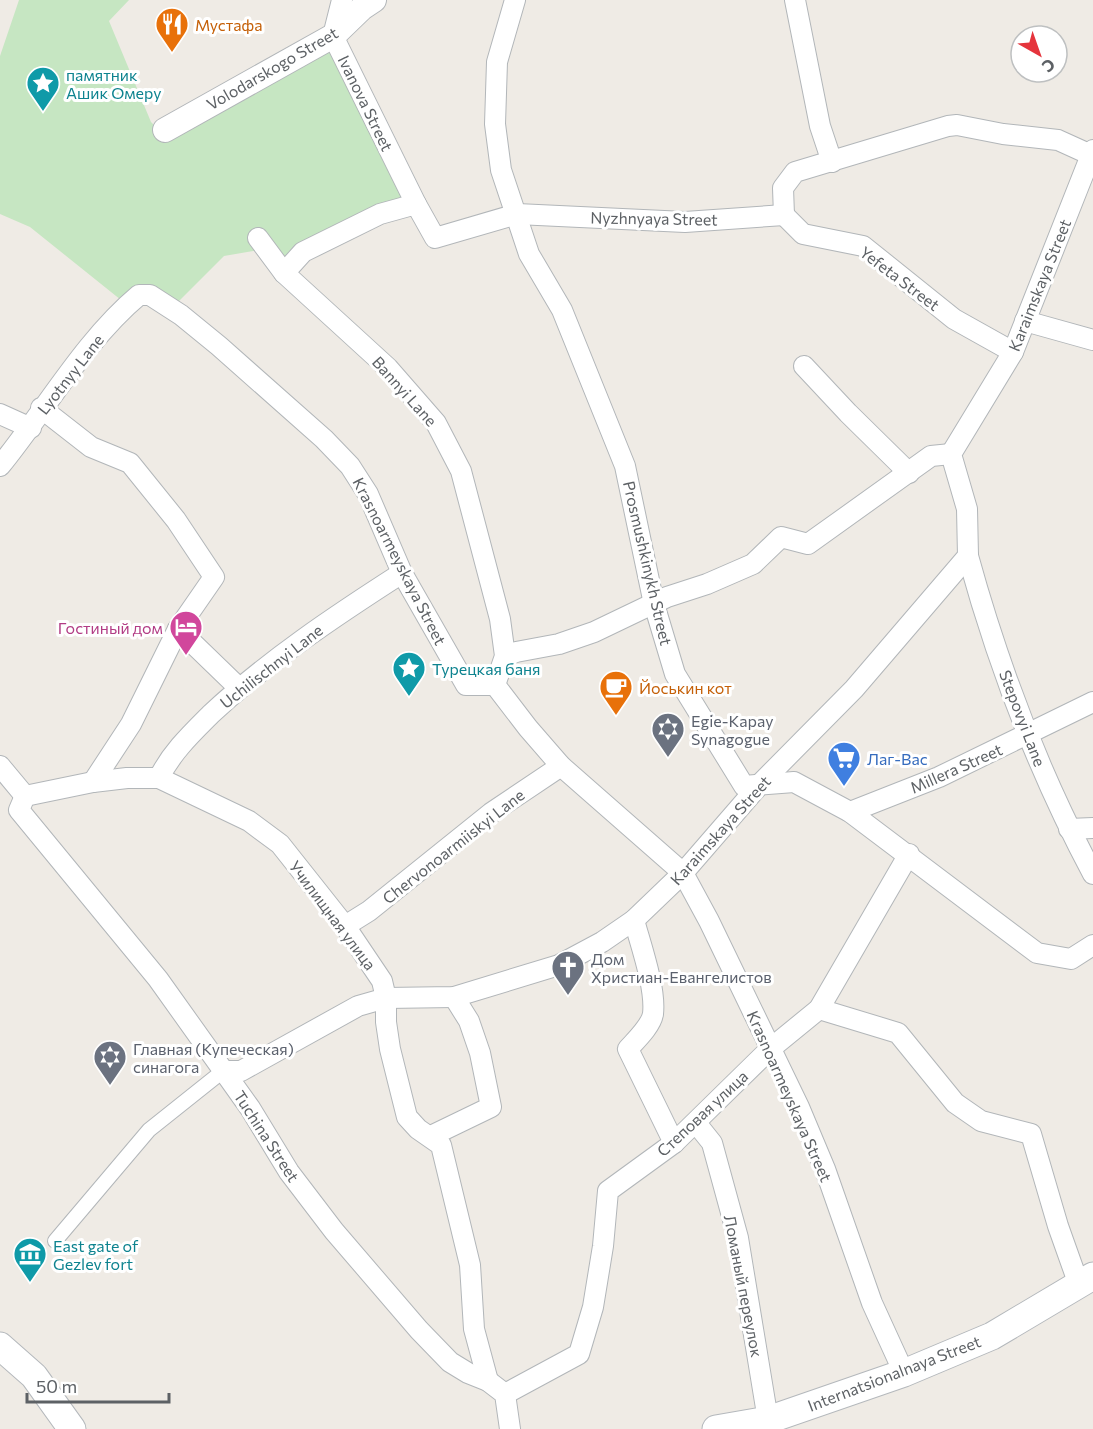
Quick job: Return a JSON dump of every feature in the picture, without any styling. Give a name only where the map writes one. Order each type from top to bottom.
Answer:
[{"type":"main road","name":"Internatsionalnaya Street","points":[[716,1429],[768,1420],[904,1373],[992,1336],[1086,1280]]},
{"type":"main road","points":[[0,1346],[34,1376],[72,1429]]},
{"type":"main road","points":[[0,1369],[34,1376]]},
{"type":"street","name":"Ivanova Street","points":[[342,0],[333,36],[416,204]]},
{"type":"street","name":"Volodarskogo Street","points":[[165,130],[333,36],[362,8],[374,0]]},
{"type":"street","name":"Prosmushkinykh Street","points":[[515,0],[497,62],[495,124],[501,170],[529,254],[562,310],[625,466],[654,604],[675,674],[744,786],[794,782],[850,812],[1037,953],[1071,959],[1093,945]]},
{"type":"street","points":[[795,0],[820,126],[832,162]]},
{"type":"street","points":[[784,215],[783,188],[795,172],[948,126],[1058,140],[1092,152]]},
{"type":"street","name":"Karaimskaya Street","points":[[951,454],[1013,352],[1092,152]]},
{"type":"street","name":"Nyzhnyaya Street","points":[[416,204],[435,238],[517,214],[686,222],[784,215]]},
{"type":"street","points":[[284,273],[303,252],[380,214],[416,204]]},
{"type":"street","name":"Yefeta Street","points":[[784,215],[803,234],[863,246],[954,319],[1013,352]]},
{"type":"street","name":"Bannyi Lane","points":[[258,238],[284,273],[388,368],[436,423],[461,471],[500,619],[505,656],[495,685]]},
{"type":"street","name":"Lyotnyy Lane","points":[[0,466],[31,428],[41,408],[123,308],[139,295],[150,295]]},
{"type":"street","name":"Krasnoarmeyskaya Street","points":[[150,295],[182,315],[219,346],[324,439],[350,466],[368,494],[402,573],[466,685],[495,685],[561,766],[683,873],[709,921],[799,1107],[825,1169],[872,1304],[904,1373]]},
{"type":"street","points":[[1025,321],[1093,340]]},
{"type":"street","points":[[804,366],[909,473]]},
{"type":"street","points":[[41,408],[91,447],[130,463],[176,520],[214,577],[178,629],[131,724],[93,782]]},
{"type":"street","points":[[0,414],[31,428]]},
{"type":"street","points":[[505,656],[516,651],[559,644],[594,632],[667,597],[707,584],[753,564],[781,537],[808,544],[932,456],[951,454],[967,509],[969,556]]},
{"type":"street","name":"Karaimskaya Street","points":[[55,1241],[149,1130],[223,1071],[241,1071],[358,1006],[386,998],[454,997],[560,965],[602,942],[634,920],[683,873],[761,783],[854,689],[969,556]]},
{"type":"street","name":"Stepovyi Lane","points":[[969,556],[982,605],[1028,735],[1069,829],[1093,874]]},
{"type":"street","name":"Uchilischnyi Lane","points":[[159,778],[167,762],[192,732],[239,688],[327,622],[402,573]]},
{"type":"street","points":[[178,629],[239,688]]},
{"type":"street","name":"Millera Street","points":[[850,812],[939,777],[1093,702]]},
{"type":"street","points":[[0,766],[25,796]]},
{"type":"street","name":"Chervonoarmiiskyi Lane","points":[[345,926],[369,911],[491,813],[561,766]]},
{"type":"street","name":"Училищная улица","points":[[25,796],[93,782],[127,778],[159,778],[249,821],[280,844],[345,926],[382,981],[386,998],[386,1022],[390,1049],[407,1116],[418,1129],[441,1145],[470,1265],[474,1329],[488,1381]]},
{"type":"street","name":"Tuchina Street","points":[[25,796],[19,810],[158,979],[250,1108],[289,1172],[342,1240],[419,1330],[450,1362],[488,1381],[505,1394]]},
{"type":"street","points":[[1069,829],[1093,828]]},
{"type":"street","name":"Степовая улица","points":[[505,1394],[579,1354],[593,1307],[603,1246],[608,1191],[675,1143],[770,1049],[819,1009],[909,855]]},
{"type":"street","points":[[634,920],[651,985],[653,1016],[628,1049],[675,1143]]},
{"type":"street","points":[[431,1136],[491,1107],[480,1053],[469,1021],[454,997]]},
{"type":"street","points":[[819,1009],[898,1033],[955,1103],[981,1120],[1030,1134],[1058,1226],[1086,1280]]},
{"type":"street","name":"Ломаный переулок","points":[[696,1123],[712,1143],[738,1238],[768,1420]]},
{"type":"street","points":[[505,1394],[510,1429]]},
{"type":"green space","points":[[19,0],[129,0],[109,21],[151,122],[163,134],[332,40],[410,199],[279,270],[264,249],[224,256],[177,303],[121,300],[30,227],[0,214],[0,56]]},
{"type":"place","name":"Мустафа","points":[[172,53]]},
{"type":"place","name":"памятник Ашик Омеру","points":[[43,112]]},
{"type":"place","name":"Гостиный дом","points":[[186,656]]},
{"type":"place","name":"Турецкая баня","points":[[409,697]]},
{"type":"place","name":"Йоськин кот","points":[[616,716]]},
{"type":"place","name":"Egie-Kapay Synagogue","points":[[668,758]]},
{"type":"place","name":"Лаг-Вас","points":[[844,787]]},
{"type":"place","name":"Дом Христиан-Евангелистов","points":[[568,996]]},
{"type":"place","name":"Главная (Купеческая) синагога","points":[[110,1086]]},
{"type":"place","name":"East gate of Gezlev fort","points":[[30,1283]]}]
